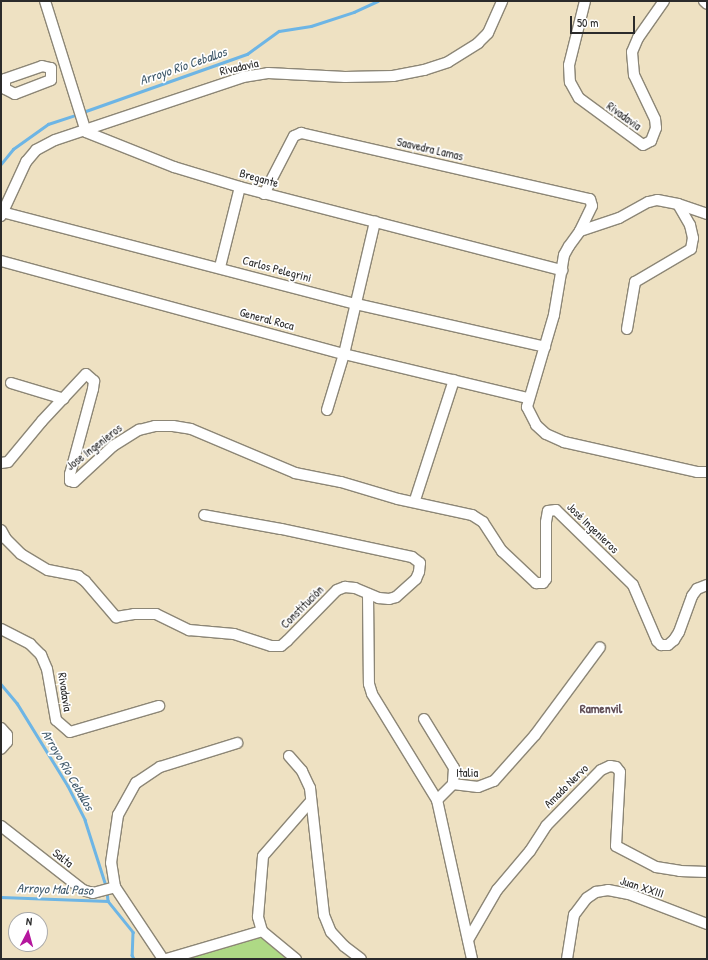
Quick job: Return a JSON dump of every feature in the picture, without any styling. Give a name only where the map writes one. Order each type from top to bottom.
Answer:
[{"type":"street","points":[[44,1],[84,129]]},
{"type":"street","name":"Rivadavia","points":[[2,214],[16,179],[36,150],[55,140],[187,94],[243,77],[268,73],[345,77],[393,76],[424,70],[448,62],[478,43],[488,33],[502,1]]},
{"type":"street","name":"Rivadavia","points":[[585,1],[569,64],[570,82],[579,98],[643,145],[651,141],[656,128],[655,119],[634,75],[632,52],[638,38],[664,1]]},
{"type":"street","points":[[704,1],[707,4]]},
{"type":"street","points":[[53,72],[66,68]]},
{"type":"street","name":"Bregante","points":[[84,129],[174,167],[240,187],[562,270]]},
{"type":"street","name":"Saavedra Lamas","points":[[264,194],[294,136],[301,132],[590,199],[592,206],[580,231]]},
{"type":"street","points":[[220,267],[240,187]]},
{"type":"street","points":[[707,214],[678,204],[657,200],[648,202],[619,218],[580,231],[564,254],[562,270],[545,347],[528,398],[527,407],[536,425],[546,434],[564,442],[697,472],[707,472]]},
{"type":"street","points":[[626,328],[635,282],[691,249],[693,238],[690,225],[678,204]]},
{"type":"street","name":"Carlos Pelegrini","points":[[2,214],[220,267],[356,304],[545,347]]},
{"type":"street","points":[[326,410],[344,354],[375,222]]},
{"type":"street","name":"General Roca","points":[[1,261],[344,354],[528,398]]},
{"type":"street","name":"Jose Ingenieros","points":[[1,463],[8,462],[42,421],[86,374],[91,376],[93,390],[70,474],[70,481],[74,482],[113,446],[139,430],[155,426],[172,426],[191,429],[295,473],[341,482],[398,499],[415,500],[454,510]]},
{"type":"street","points":[[415,500],[454,380]]},
{"type":"street","points":[[11,383],[64,399]]},
{"type":"street","name":"José Ingenieros","points":[[454,510],[472,515],[483,522],[502,551],[526,576],[536,583],[543,583],[547,561],[546,522],[548,511],[556,510],[633,585],[660,645],[668,645],[674,640],[679,632],[692,596],[697,589],[707,585]]},
{"type":"street","name":"Constitución","points":[[1,530],[10,544],[21,554],[48,570],[78,576],[85,581],[116,617],[134,614],[156,614],[189,630],[234,634],[271,646],[281,646],[287,641],[337,590],[345,587],[355,588],[379,598],[396,597],[416,579],[420,563],[412,557],[281,529],[204,515]]},
{"type":"street","points":[[368,594],[369,684],[372,694],[437,800],[472,959]]},
{"type":"street","name":"Rivadavia","points":[[1,629],[30,644],[41,655],[47,668],[56,720],[70,732],[159,706]]},
{"type":"street","name":"Italia","points":[[437,800],[453,784],[478,787],[494,781],[535,735],[600,647]]},
{"type":"street","points":[[424,719],[454,768],[453,784]]},
{"type":"street","points":[[1,728],[7,735],[8,742],[4,748],[1,749]]},
{"type":"street","points":[[163,959],[111,888],[112,842],[118,815],[136,783],[160,767],[237,743]]},
{"type":"street","points":[[289,756],[302,772],[310,788],[324,915],[331,932],[361,959]]},
{"type":"street","name":"Amado Nervo","points":[[468,940],[497,890],[530,851],[546,826],[601,770],[610,766],[616,767],[620,772],[616,846],[656,867],[680,871],[707,872]]},
{"type":"street","points":[[296,959],[262,931],[258,917],[263,856],[311,801]]},
{"type":"street","name":"Salta","points":[[1,826],[83,890],[93,893],[111,888]]},
{"type":"street","name":"Juan XXIII","points":[[567,959],[574,915],[587,898],[596,892],[608,890],[629,894],[707,924]]},
{"type":"street","points":[[167,959],[262,931]]},
{"type":"green space","points":[[255,937],[262,937],[286,959],[189,959]]},
{"type":"waterway","name":"Arroyo Río Ceballos","points":[[83,112],[247,54],[279,31],[311,26],[354,12],[378,1]]},
{"type":"waterway","name":"Arroyo Río Ceballos","points":[[1,164],[13,149],[48,124],[78,114]]},
{"type":"waterway","name":"Arroyo Río Ceballos","points":[[1,684],[17,703],[68,786],[85,820],[106,886]]},
{"type":"waterway","name":"Arroyo Río Ceballos","points":[[107,891],[108,901],[133,932],[132,955],[134,959]]},
{"type":"waterway","name":"Arroyo Mal Paso","points":[[1,897],[108,901]]},
{"type":"district","name":"Ramenvil","points":[[601,708]]}]
